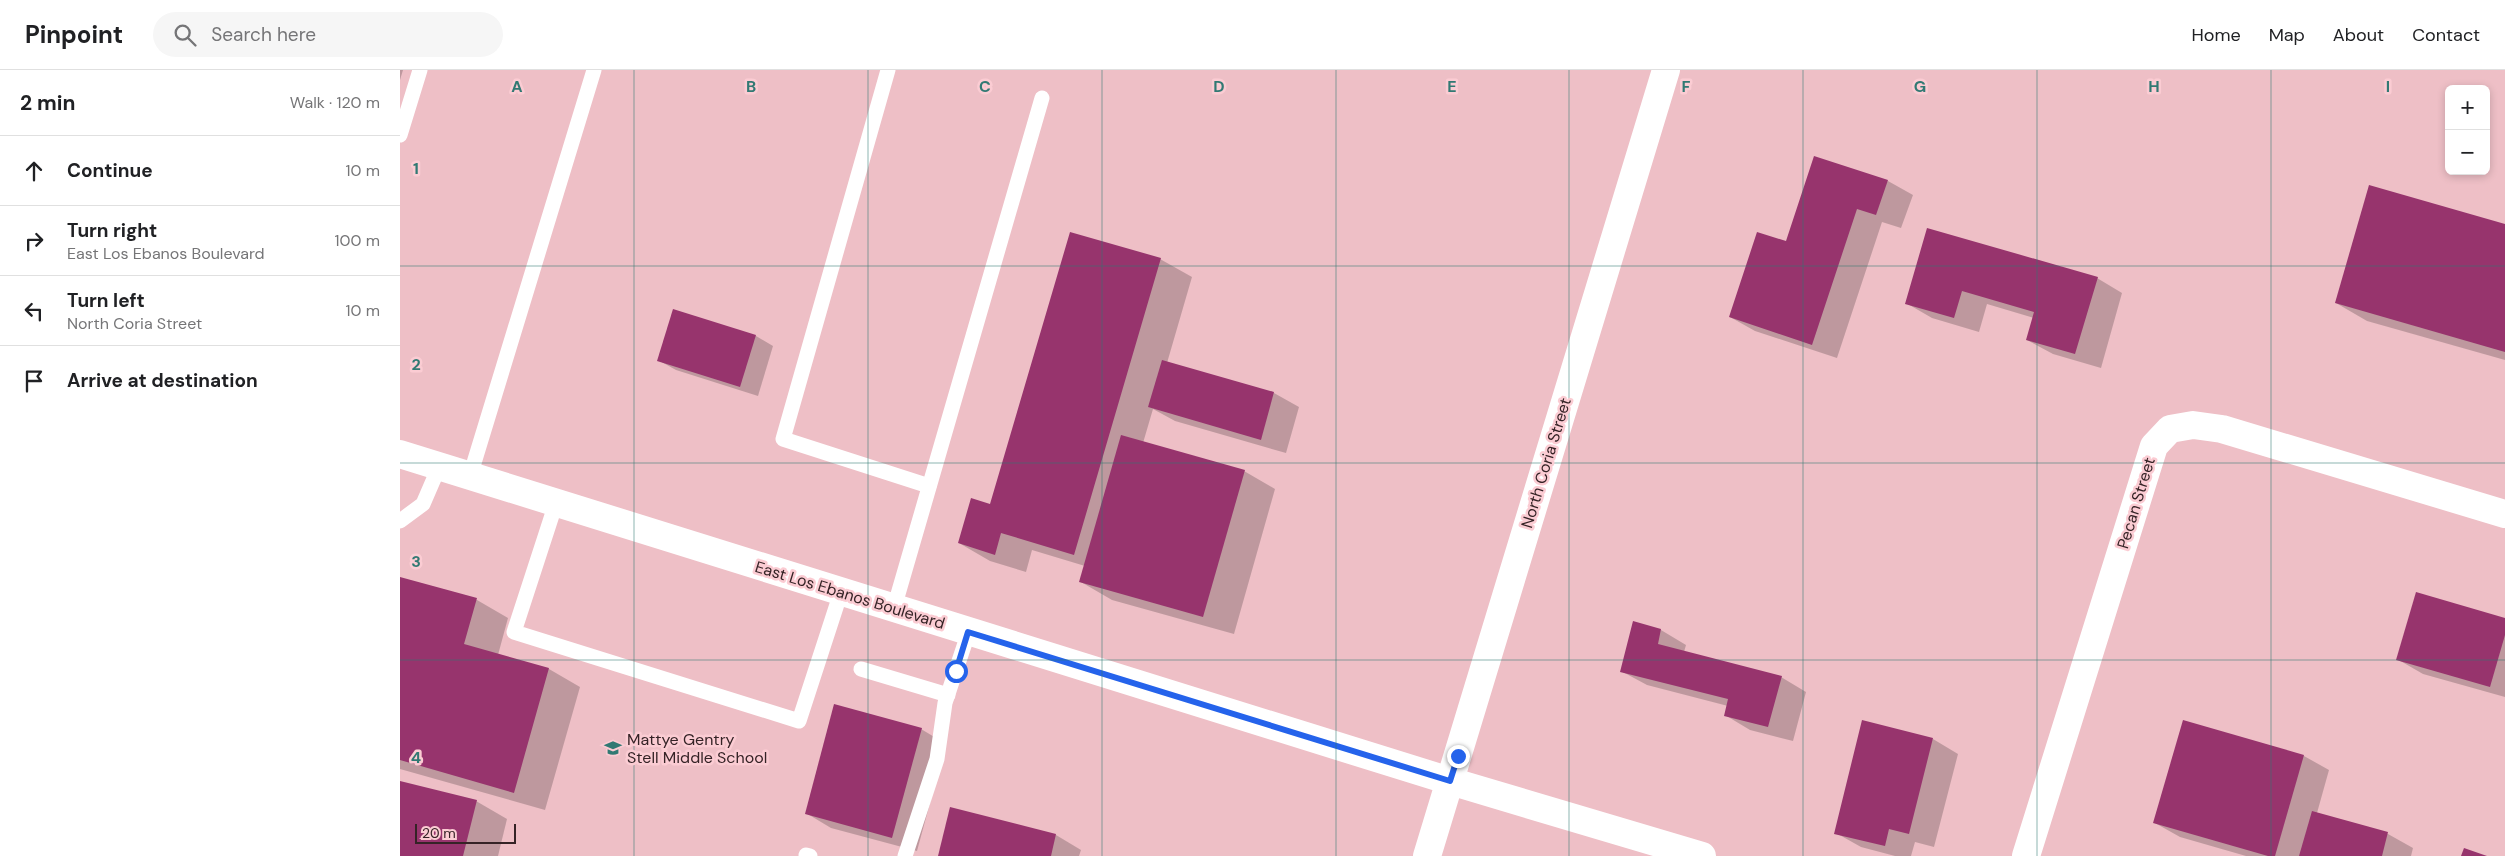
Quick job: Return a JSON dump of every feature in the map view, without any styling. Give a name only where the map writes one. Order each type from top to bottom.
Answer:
[{"type":"street","name":"North Coria Street","points":[[1427,856],[1666,70]]},
{"type":"street","name":"Pecan Street","points":[[2026,856],[2154,446],[2170,430],[2193,425],[2222,429],[2505,514]]},
{"type":"street","name":"East Los Ebanos Boulevard","points":[[400,454],[1450,781],[1702,856]]},
{"type":"lane","points":[[400,135],[420,70]]},
{"type":"lane","points":[[470,476],[594,70]]},
{"type":"lane","points":[[888,70],[782,439],[930,486]]},
{"type":"lane","points":[[894,608],[1042,98]]},
{"type":"lane","points":[[400,521],[423,504],[439,467]]},
{"type":"lane","points":[[556,503],[514,632],[799,721],[841,592]]},
{"type":"lane","points":[[904,856],[936,759],[948,694],[968,632]]},
{"type":"lane","points":[[861,668],[948,694]]},
{"type":"building","points":[[1814,156],[1888,180],[1876,215],[1857,209],[1812,345],[1729,317],[1757,232],[1786,241]]},
{"type":"building","points":[[2369,185],[2505,224],[2505,352],[2335,303]]},
{"type":"building","points":[[1927,228],[2098,277],[2075,354],[2026,340],[2034,312],[1962,291],[1954,318],[1905,304]]},
{"type":"building","points":[[1070,232],[1161,258],[1074,555],[1001,533],[995,555],[958,543],[971,498],[990,504]]},
{"type":"building","points":[[673,309],[756,335],[740,387],[657,361]]},
{"type":"building","points":[[1162,360],[1274,392],[1261,440],[1148,407]]},
{"type":"building","points":[[1121,435],[1245,470],[1203,617],[1079,582]]},
{"type":"building","points":[[400,577],[477,598],[464,644],[549,668],[514,793],[400,760]]},
{"type":"building","points":[[2416,592],[2505,618],[2505,635],[2490,687],[2396,660]]},
{"type":"building","points":[[1633,621],[1661,629],[1658,644],[1782,676],[1768,727],[1724,716],[1728,699],[1620,672]]},
{"type":"building","points":[[834,704],[922,728],[892,838],[805,814]]},
{"type":"building","points":[[1862,720],[1933,738],[1909,834],[1889,829],[1885,846],[1834,834]]},
{"type":"building","points":[[2183,720],[2304,755],[2275,856],[2268,856],[2153,823]]},
{"type":"building","points":[[400,781],[477,800],[463,856],[400,856]]},
{"type":"building","points":[[950,807],[1056,834],[1051,856],[938,856]]},
{"type":"building","points":[[2312,811],[2388,832],[2382,856],[2299,856]]},
{"type":"building","points":[[2464,848],[2487,856],[2461,856]]},
{"type":"place","name":"Mattye Gentry Stell Middle School","points":[[613,748]]},
{"type":"route","points":[[956,671],[968,632],[1450,781],[1458,756]]}]
